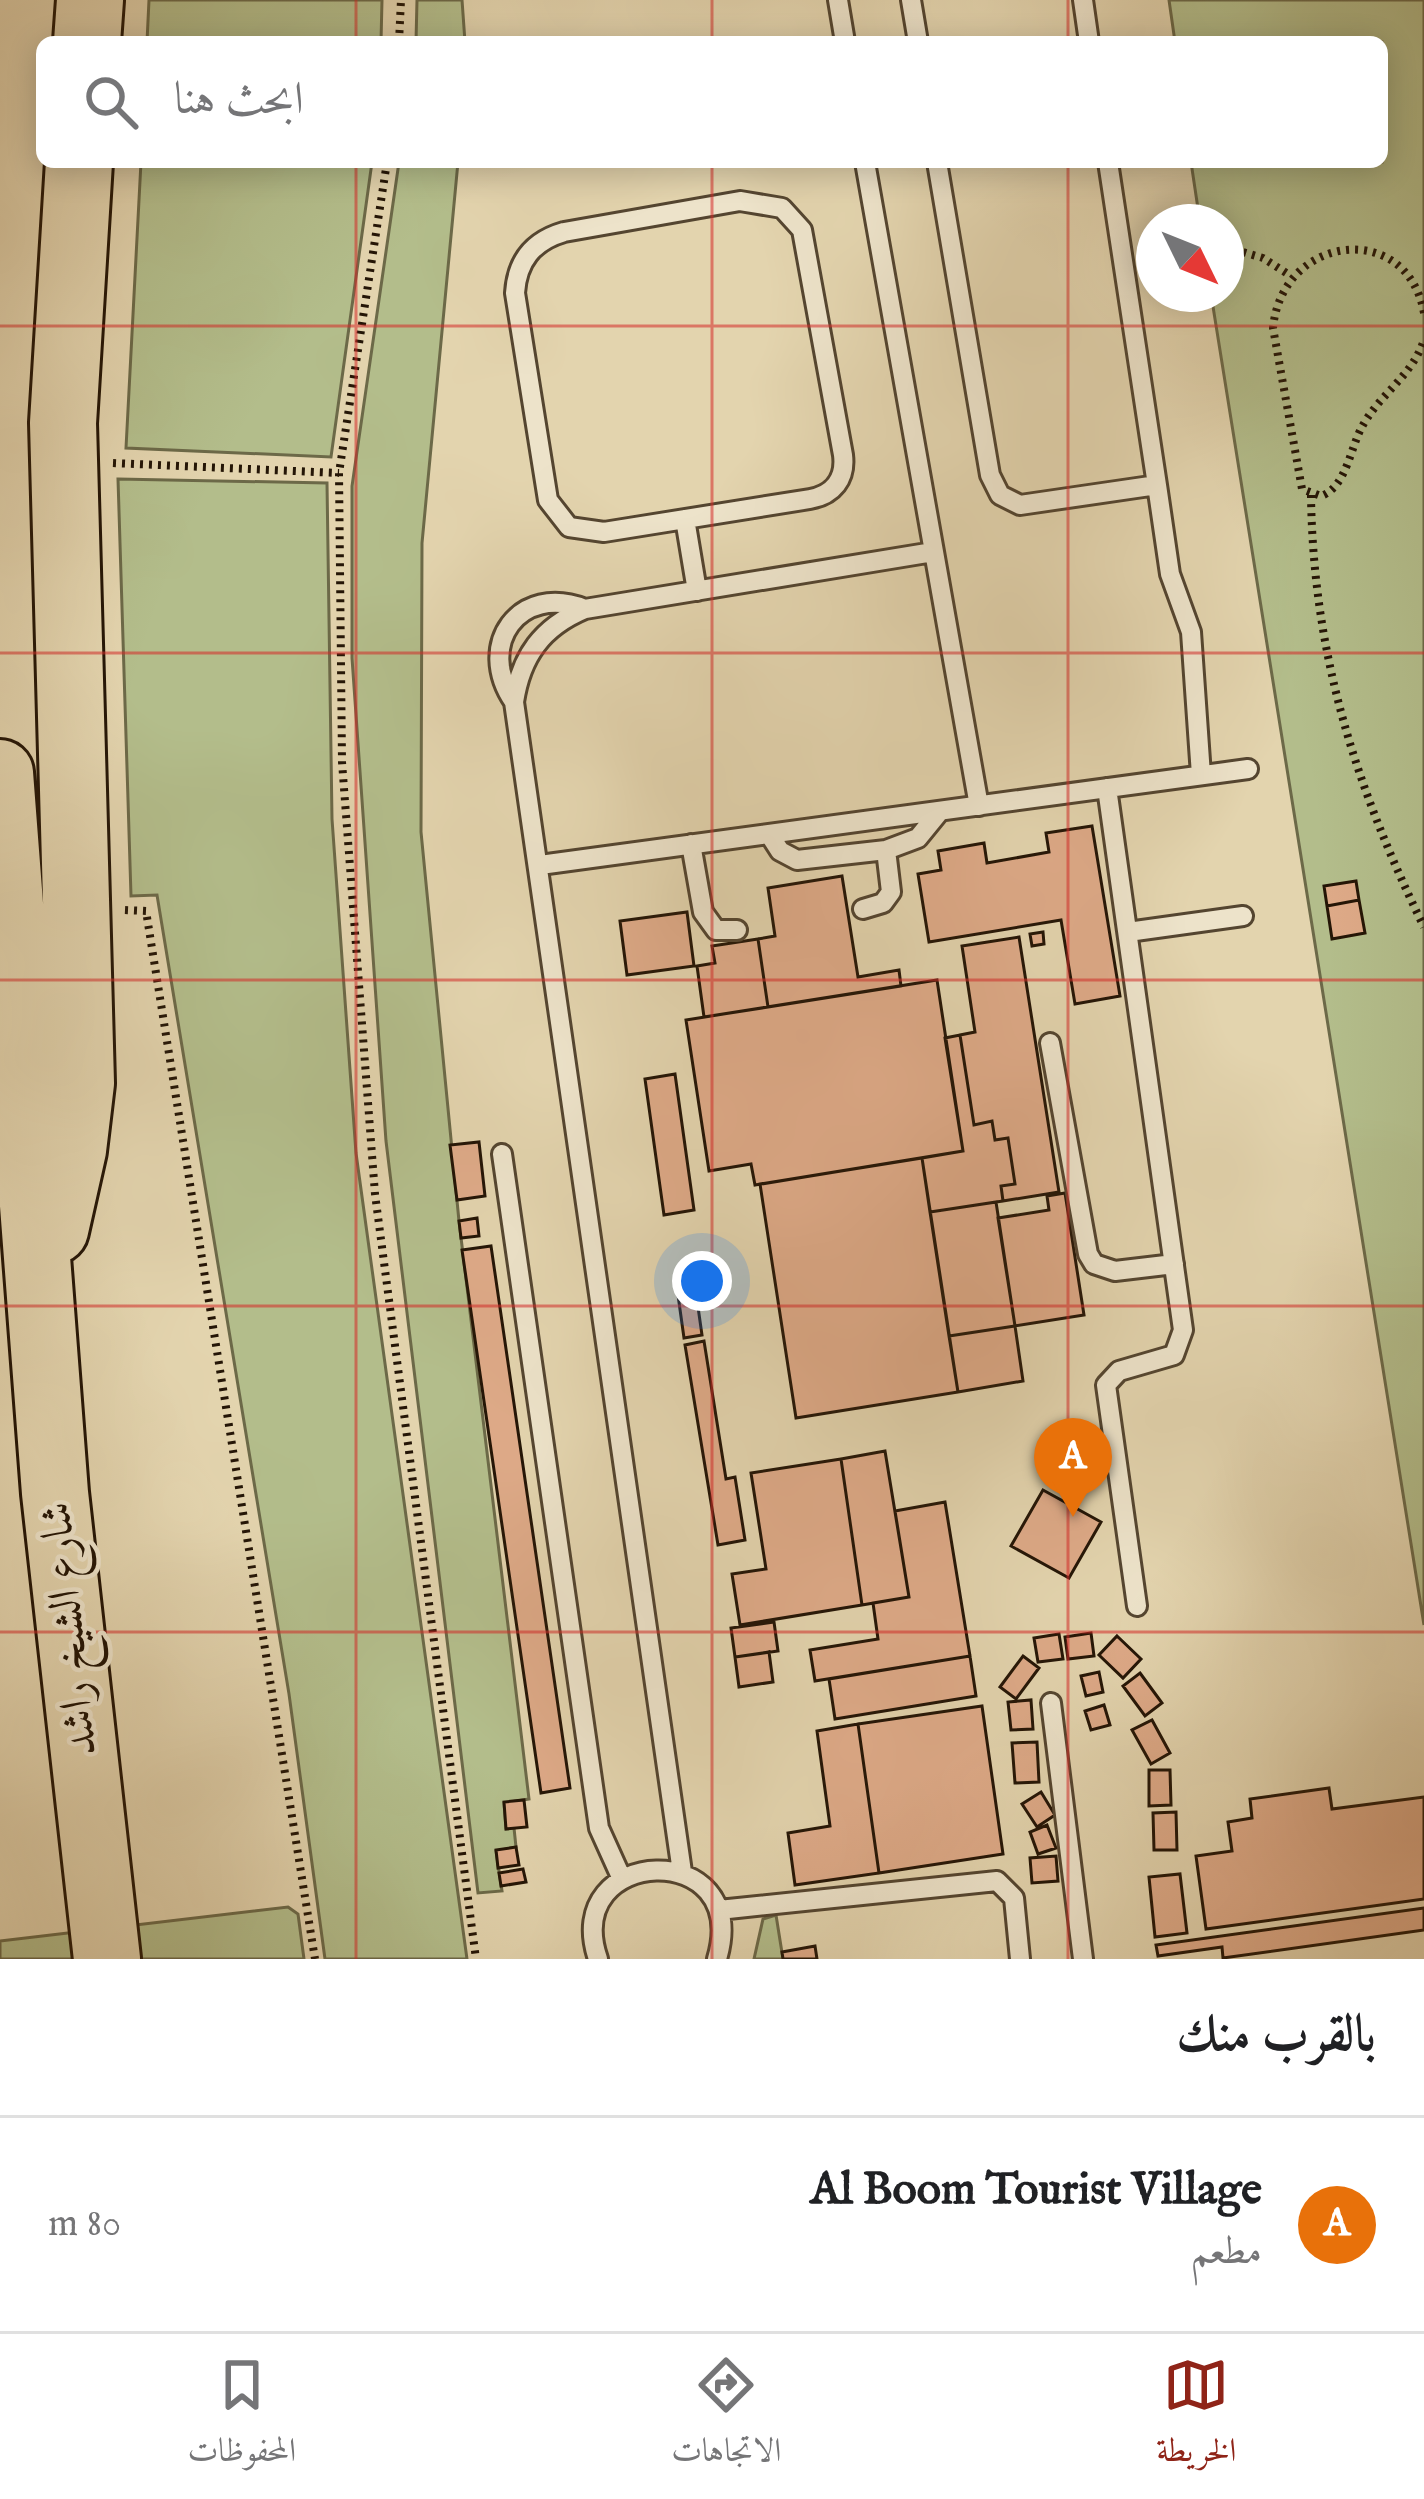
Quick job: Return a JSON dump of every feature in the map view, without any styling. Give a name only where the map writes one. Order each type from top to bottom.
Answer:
[{"type":"highway","points":[[87,36],[90,0]]},
{"type":"highway","points":[[38,1279],[60,1215],[81,1083],[63,423],[79,168]]},
{"type":"highway","name":"شارع الشيخ راشد","points":[[0,773],[38,1279],[107,1959]]},
{"type":"lane","points":[[838,0],[844,36]]},
{"type":"lane","points":[[911,0],[917,36]]},
{"type":"lane","points":[[1083,0],[1088,36]]},
{"type":"lane","points":[[866,168],[979,806]]},
{"type":"lane","points":[[938,168],[993,485],[1020,505],[1157,484]]},
{"type":"lane","points":[[1109,168],[1170,574],[1192,632],[1201,775]]},
{"type":"lane","points":[[740,201],[769,202],[793,218],[806,244],[843,455],[842,476],[820,497],[685,519],[592,533],[569,527],[552,510],[516,279],[528,253],[564,232],[740,201]]},
{"type":"lane","points":[[685,519],[697,591]]},
{"type":"lane","points":[[682,1872],[540,865],[514,702],[498,668],[504,632],[531,607],[549,602],[585,609],[933,552]]},
{"type":"lane","points":[[514,702],[524,661],[535,644],[585,609]]},
{"type":"lane","points":[[540,865],[1248,769]]},
{"type":"lane","points":[[1107,788],[1174,1264],[1180,1348],[1165,1359],[1119,1371],[1106,1385],[1138,1606]]},
{"type":"lane","points":[[769,834],[780,851],[797,860],[886,850],[910,843],[940,811]]},
{"type":"lane","points":[[692,844],[705,920],[716,930],[736,930]]},
{"type":"lane","points":[[863,909],[883,903],[892,892],[886,850]]},
{"type":"lane","points":[[1128,932],[1244,916]]},
{"type":"lane","points":[[1050,1043],[1088,1253],[1094,1264],[1115,1271],[1174,1264]]},
{"type":"lane","points":[[502,1154],[598,1828],[622,1879]]},
{"type":"lane","points":[[1051,1703],[1083,1959]]},
{"type":"lane","points":[[598,1959],[592,1941],[595,1914],[608,1890],[622,1879],[655,1868],[682,1872],[705,1887],[719,1910],[723,1938],[717,1959]]},
{"type":"lane","points":[[719,1910],[997,1881],[1014,1898],[1021,1959]]},
{"type":"path","points":[[399,36],[401,0]]},
{"type":"path","points":[[386,168],[339,473],[343,762],[363,1071],[476,1959]]},
{"type":"path","points":[[1424,314],[1404,272],[1374,253],[1356,249],[1320,255],[1291,276],[1274,309],[1273,328],[1298,480],[1311,495],[1316,602],[1339,721],[1377,828],[1424,926]]},
{"type":"path","points":[[1244,252],[1291,276]]},
{"type":"path","points":[[1311,495],[1331,493],[1337,485],[1366,419],[1408,374],[1424,340]]},
{"type":"path","points":[[112,463],[339,473]]},
{"type":"path","points":[[123,910],[146,911],[315,1959]]},
{"type":"green space","points":[[149,0],[382,0],[381,36],[147,36]]},
{"type":"green space","points":[[417,0],[462,0],[465,36],[416,36]]},
{"type":"green space","points":[[1169,0],[1424,0],[1424,1625],[1214,312],[1244,312],[1244,204],[1197,204],[1192,168],[1388,168],[1388,36],[1174,36]]},
{"type":"green space","points":[[141,168],[371,168],[331,457],[126,448]]},
{"type":"green space","points":[[398,168],[457,168],[422,543],[421,832],[459,1221],[529,1799],[504,1803],[506,1828],[514,1828],[516,1847],[496,1851],[502,1891],[478,1893],[386,1141],[352,658],[352,486]]},
{"type":"green space","points":[[118,479],[327,483],[332,819],[356,1153],[467,1959],[325,1959],[289,1694],[157,895],[131,896]]},
{"type":"green space","points":[[288,1907],[298,1914],[304,1959],[0,1959],[0,1941]]},
{"type":"green space","points":[[776,1915],[783,1959],[754,1959],[763,1919]]},
{"type":"building","points":[[1092,826],[1120,996],[1075,1004],[1061,920],[929,942],[918,874],[941,870],[938,851],[984,843],[987,863],[1049,852],[1046,833]]},
{"type":"building","points":[[842,876],[858,977],[899,970],[901,986],[768,1007],[758,939],[775,936],[768,888]]},
{"type":"building","points":[[1356,881],[1359,900],[1327,906],[1324,886]]},
{"type":"building","points":[[1359,900],[1365,933],[1332,939],[1327,906]]},
{"type":"building","points":[[687,912],[694,966],[627,975],[620,921]]},
{"type":"building","points":[[1043,932],[1044,944],[1032,946],[1030,934]]},
{"type":"building","points":[[1019,937],[1059,1192],[1003,1201],[1001,1186],[1015,1184],[1008,1138],[995,1140],[992,1121],[974,1125],[960,1035],[975,1032],[962,946]]},
{"type":"building","points":[[758,939],[768,1007],[704,1017],[697,966],[715,963],[712,946]]},
{"type":"building","points":[[937,980],[963,1151],[755,1185],[751,1164],[709,1171],[686,1020]]},
{"type":"building","points":[[960,1035],[974,1125],[992,1121],[995,1140],[1008,1138],[1015,1184],[1001,1186],[1003,1201],[930,1212],[922,1158],[963,1151],[945,1038]]},
{"type":"building","points":[[675,1074],[694,1210],[664,1215],[645,1079]]},
{"type":"building","points":[[479,1142],[485,1196],[457,1200],[450,1145]]},
{"type":"building","points":[[922,1158],[958,1392],[796,1418],[760,1184]]},
{"type":"building","points":[[1065,1193],[1084,1315],[1015,1326],[998,1218],[1049,1210],[1047,1196]]},
{"type":"building","points":[[996,1202],[1015,1326],[949,1336],[930,1212]]},
{"type":"building","points":[[477,1218],[479,1236],[461,1238],[459,1221]]},
{"type":"building","points":[[491,1246],[570,1788],[541,1793],[462,1250]]},
{"type":"building","points":[[695,1286],[702,1335],[684,1338],[677,1288]]},
{"type":"building","points":[[1015,1326],[1023,1381],[958,1392],[949,1336]]},
{"type":"building","points":[[704,1341],[726,1479],[735,1477],[745,1540],[718,1545],[685,1345]]},
{"type":"building","points":[[885,1451],[909,1597],[862,1605],[841,1459]]},
{"type":"building","points":[[841,1459],[862,1605],[740,1625],[732,1574],[766,1569],[751,1473]]},
{"type":"building","points":[[1043,1490],[1101,1522],[1069,1578],[1011,1546]]},
{"type":"building","points":[[945,1502],[970,1656],[815,1681],[810,1650],[878,1639],[873,1603],[909,1597],[895,1511]]},
{"type":"building","points":[[774,1622],[778,1651],[735,1657],[731,1628]]},
{"type":"building","points":[[1091,1633],[1094,1656],[1068,1659],[1065,1637]]},
{"type":"building","points":[[1059,1634],[1063,1659],[1038,1662],[1034,1638]]},
{"type":"building","points":[[1117,1636],[1141,1659],[1123,1678],[1099,1655]]},
{"type":"building","points":[[769,1652],[773,1682],[739,1687],[735,1657]]},
{"type":"building","points":[[970,1656],[976,1696],[835,1719],[829,1679]]},
{"type":"building","points":[[1023,1656],[1039,1668],[1016,1699],[1000,1687]]},
{"type":"building","points":[[1099,1672],[1103,1692],[1086,1696],[1081,1676]]},
{"type":"building","points":[[1140,1673],[1162,1703],[1145,1716],[1123,1686]]},
{"type":"building","points":[[1031,1700],[1033,1729],[1011,1730],[1008,1702]]},
{"type":"building","points":[[1104,1705],[1110,1725],[1091,1730],[1085,1711]]},
{"type":"building","points":[[982,1706],[1003,1854],[879,1873],[858,1724]]},
{"type":"building","points":[[1152,1720],[1170,1753],[1151,1764],[1132,1730]]},
{"type":"building","points":[[858,1724],[879,1873],[795,1885],[788,1833],[830,1826],[817,1731]]},
{"type":"building","points":[[1037,1742],[1039,1782],[1015,1783],[1012,1743]]},
{"type":"building","points":[[1149,1770],[1170,1770],[1171,1805],[1149,1806]]},
{"type":"building","points":[[1329,1788],[1332,1809],[1424,1797],[1424,1899],[1206,1929],[1196,1856],[1232,1851],[1228,1822],[1252,1818],[1250,1799]]},
{"type":"building","points":[[1041,1792],[1055,1815],[1037,1827],[1022,1804]]},
{"type":"building","points":[[524,1800],[527,1827],[506,1829],[504,1802]]},
{"type":"building","points":[[1176,1812],[1177,1850],[1154,1850],[1153,1813]]},
{"type":"building","points":[[1047,1825],[1056,1848],[1038,1854],[1030,1832]]},
{"type":"building","points":[[516,1847],[519,1865],[498,1868],[496,1850]]},
{"type":"building","points":[[1056,1856],[1058,1881],[1032,1883],[1030,1858]]},
{"type":"building","points":[[523,1869],[526,1882],[501,1886],[499,1873]]},
{"type":"building","points":[[1180,1874],[1187,1933],[1155,1937],[1149,1877]]},
{"type":"building","points":[[1424,1908],[1424,1930],[1223,1958],[1222,1947],[1158,1956],[1156,1945]]},
{"type":"building","points":[[815,1946],[817,1959],[783,1959],[782,1952]]},
{"type":"place","name":"Al Boom Tourist Village","points":[[1073,1517]]}]
